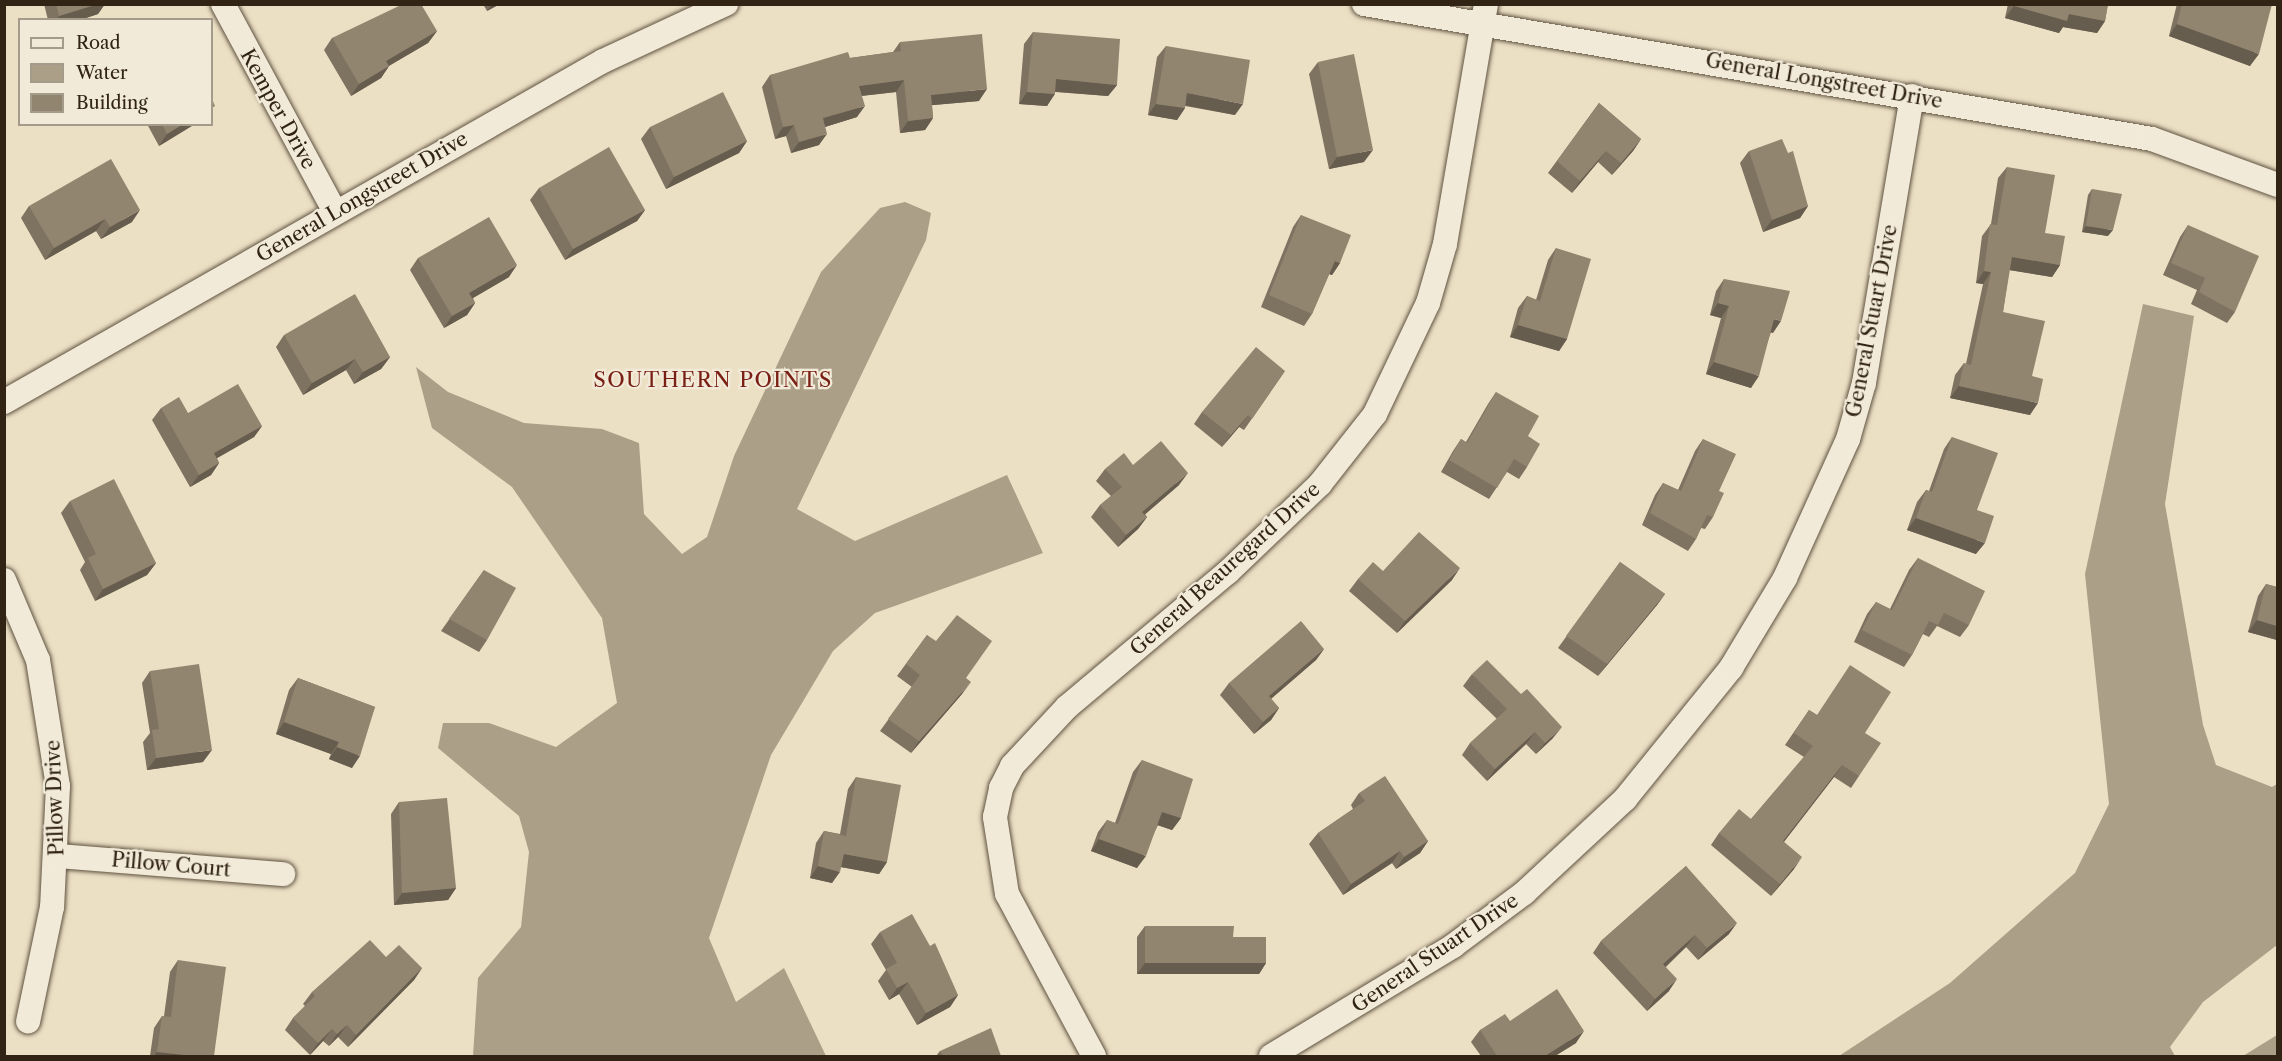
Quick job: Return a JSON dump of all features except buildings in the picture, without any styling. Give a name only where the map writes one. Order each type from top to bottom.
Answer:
[{"type":"street","name":"Kemper Drive","points":[[223,4],[335,212]]},
{"type":"street","name":"General Longstreet Drive","points":[[4,402],[603,61],[726,4]]},
{"type":"street","name":"General Longstreet Drive","points":[[1364,4],[1484,15],[2152,140],[2277,185]]},
{"type":"street","name":"General Beauregard Drive","points":[[1094,1056],[1007,894],[995,817],[1001,788],[1012,766],[1067,706],[1228,572],[1320,483],[1375,414],[1425,312],[1445,244],[1484,15]]},
{"type":"street","name":"General Stuart Drive","points":[[1271,1056],[1453,946],[1524,893],[1625,799],[1731,668],[1785,578],[1848,439],[1864,383],[1912,96]]},
{"type":"street","name":"Pillow Drive","points":[[4,580],[38,660],[50,711],[58,856],[28,1022]]},
{"type":"street","name":"Pillow Court","points":[[58,856],[283,874]]},
{"type":"water","points":[[905,202],[931,213],[926,240],[797,509],[855,541],[1007,475],[1043,553],[875,613],[833,651],[771,755],[709,938],[736,1002],[784,968],[826,1056],[473,1056],[478,978],[521,927],[529,852],[519,816],[438,748],[443,723],[489,723],[556,747],[617,703],[602,618],[512,487],[432,428],[416,367],[448,392],[524,423],[602,429],[639,443],[644,514],[682,554],[707,537],[734,456],[821,272],[880,208]]},
{"type":"water","points":[[2143,304],[2194,316],[2165,504],[2203,725],[2216,765],[2272,787],[2277,784],[2277,945],[2203,1002],[2170,1047],[2175,1056],[1839,1056],[1950,983],[2075,873],[2109,804],[2085,574]]},
{"type":"water","points":[[2277,1035],[2277,1056],[2243,1056]]},
{"type":"district","name":"SOUTHERN POINTS","points":[[713,380]]}]
